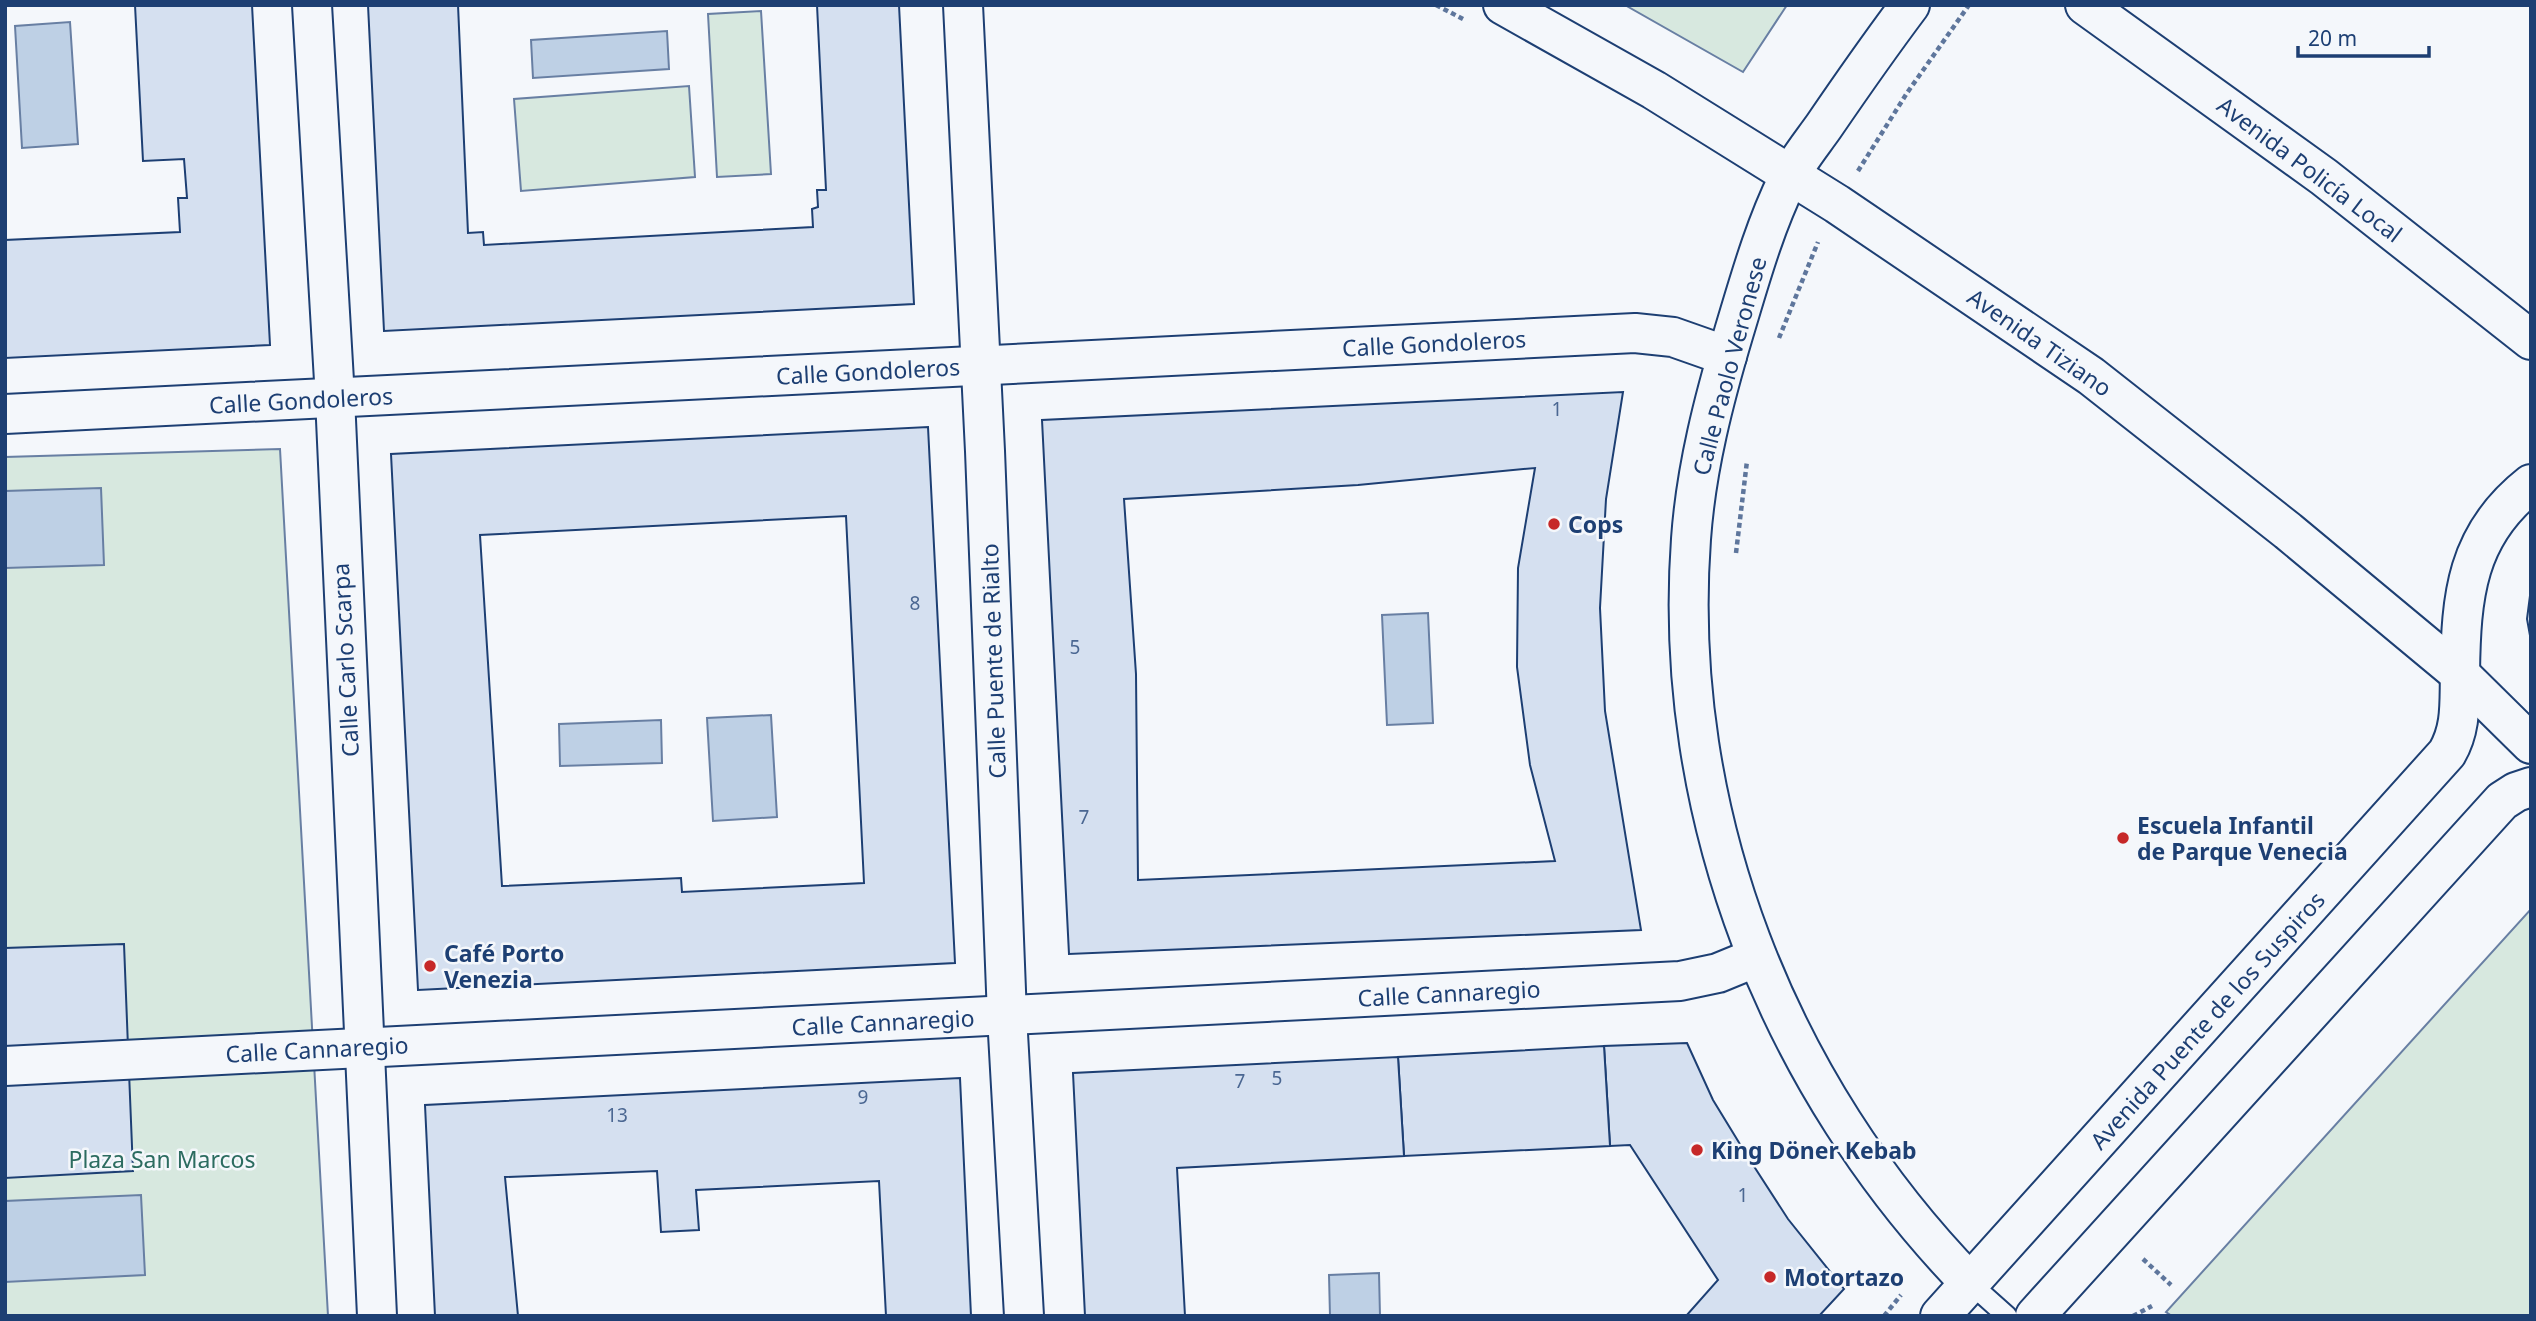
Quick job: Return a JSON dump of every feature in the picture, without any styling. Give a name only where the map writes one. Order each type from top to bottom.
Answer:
[{"type":"street","name":"Calle Carlo Scarpa","points":[[312,5],[335,398],[377,1316]]},
{"type":"street","name":"Calle Puente de Rialto","points":[[963,5],[981,365],[1007,1016],[1024,1316]]},
{"type":"street","name":"Avenida Tiziano","points":[[1503,5],[1654,90],[1837,204],[2091,376],[2288,531],[2460,674],[2531,744]]},
{"type":"street","name":"Calle Paolo Veronese","points":[[1910,5],[1790,175],[1763,237],[1727,356],[1703,450],[1691,538],[1689,670],[1712,817],[1724,867],[1757,957],[1816,1079],[1855,1139],[1919,1226],[1970,1283]]},
{"type":"street","name":"Avenida Policía Local","points":[[2085,5],[2324,177],[2531,340]]},
{"type":"street","name":"Calle Gondoleros","points":[[5,414],[1635,333],[1673,337],[1727,356]]},
{"type":"street","name":"Avenida Puente de los Suspiros","points":[[1940,1316],[2447,753],[2459,720],[2465,593],[2470,565],[2480,540],[2494,521],[2510,501],[2531,484]]},
{"type":"street","points":[[2035,1316],[2502,801],[2531,787]]},
{"type":"street","name":"Calle Cannaregio","points":[[5,1066],[1680,981],[1718,973],[1757,957]]},
{"type":"lane","points":[[1970,1283],[2007,1316]]},
{"type":"path","points":[[1776,348],[1811,255],[1837,204],[1907,93],[1969,5]]},
{"type":"path","points":[[1736,559],[1748,457]]},
{"type":"path","points":[[2133,1316],[2152,1306]]},
{"type":"green space","points":[[1625,5],[1787,5],[1743,72]]},
{"type":"green space","points":[[761,11],[771,174],[717,177],[708,14]]},
{"type":"green space","points":[[689,86],[695,177],[521,191],[514,99]]},
{"type":"green space","name":"Plaza San Marcos","points":[[280,449],[328,1316],[5,1316],[5,457]]},
{"type":"green space","points":[[2531,909],[2531,1316],[2172,1316],[2166,1312]]},
{"type":"water","points":[[70,22],[78,144],[22,148],[15,26]]},
{"type":"water","points":[[667,31],[669,69],[533,78],[531,40]]},
{"type":"water","points":[[101,488],[104,565],[5,568],[5,491]]},
{"type":"water","points":[[1428,613],[1433,723],[1387,725],[1382,615]]},
{"type":"water","points":[[771,715],[777,817],[713,821],[707,718]]},
{"type":"water","points":[[661,720],[662,763],[560,766],[559,724]]},
{"type":"water","points":[[141,1195],[145,1275],[5,1282],[5,1201]]},
{"type":"water","points":[[1379,1273],[1380,1316],[1330,1316],[1329,1275]]},
{"type":"building","points":[[135,5],[252,5],[270,345],[5,358],[5,240],[180,232],[178,198],[187,198],[184,159],[143,161]]},
{"type":"building","points":[[368,5],[458,5],[468,233],[483,232],[484,245],[813,227],[812,209],[818,207],[817,190],[826,190],[817,5],[899,5],[914,304],[384,331]]},
{"type":"building","points":[[1623,392],[1606,499],[1600,608],[1605,711],[1641,930],[1069,954],[1042,420]],"holes":[[[1535,468],[1518,568],[1517,667],[1530,765],[1555,861],[1138,880],[1136,674],[1124,499],[1358,485]]]},
{"type":"building","points":[[928,427],[955,963],[418,990],[391,454]],"holes":[[[846,516],[864,883],[682,892],[681,878],[502,886],[480,535]]]},
{"type":"building","points":[[2531,588],[2531,641],[2527,619]]},
{"type":"building","points":[[124,944],[128,1047],[5,1052],[5,948]]},
{"type":"building","points":[[1687,1043],[1713,1100],[1746,1154],[1788,1219],[1844,1289],[1819,1316],[1686,1316],[1718,1280],[1630,1145],[1610,1146],[1604,1046]]},
{"type":"building","points":[[1604,1046],[1610,1146],[1404,1156],[1398,1057]]},
{"type":"building","points":[[1398,1057],[1404,1156],[1177,1168],[1185,1316],[1085,1316],[1073,1073]]},
{"type":"building","points":[[129,1072],[133,1171],[5,1178],[5,1079]]},
{"type":"building","points":[[960,1078],[971,1316],[886,1316],[879,1181],[696,1190],[699,1230],[661,1232],[657,1171],[505,1177],[518,1316],[435,1316],[425,1105]]},
{"type":"place","name":"Cops","points":[[1554,524]]},
{"type":"place","name":"Escuela Infantil de Parque Venecia","points":[[2123,838]]},
{"type":"place","name":"Café Porto Venezia","points":[[430,966]]},
{"type":"place","name":"King Döner Kebab","points":[[1697,1150]]},
{"type":"place","name":"Motortazo","points":[[1770,1277]]}]
